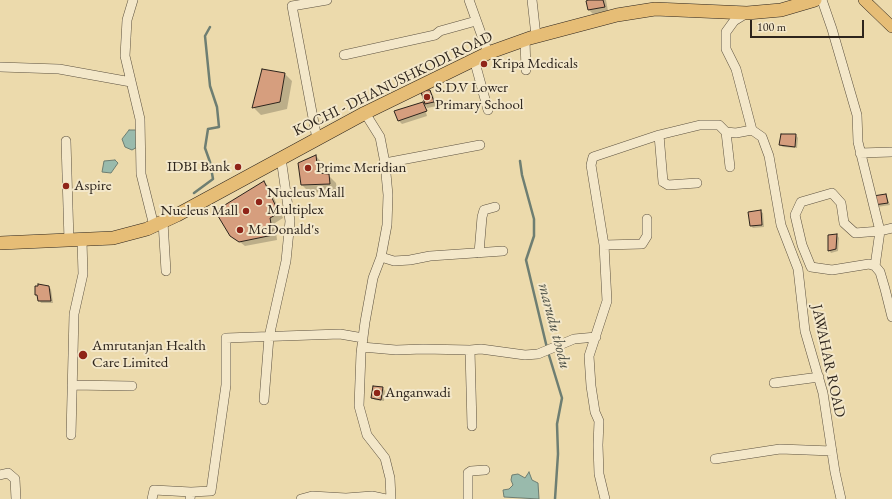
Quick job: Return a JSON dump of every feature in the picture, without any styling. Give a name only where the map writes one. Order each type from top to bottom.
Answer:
[{"type":"highway","name":"KOCHI - DHANUSHKODI ROAD","points":[[0,243],[82,241],[113,238],[159,224],[365,113],[488,52],[531,38],[655,5],[748,13],[781,10],[815,0]]},
{"type":"main road","points":[[864,0],[892,27]]},
{"type":"street","points":[[133,0],[127,20],[125,56],[140,119],[141,174],[159,224],[166,271]]},
{"type":"street","points":[[317,139],[292,6],[328,0]]},
{"type":"street","points":[[469,0],[488,52]]},
{"type":"street","points":[[526,70],[531,38],[532,0]]},
{"type":"street","points":[[822,0],[857,115],[860,153],[880,231],[875,266],[883,283],[892,317]]},
{"type":"street","name":"JAWAHAR ROAD","points":[[748,13],[734,21],[726,32],[726,49],[736,69],[752,130],[762,137],[769,156],[781,225],[801,278],[801,305],[805,331],[819,377],[842,499]]},
{"type":"street","points":[[344,55],[435,35],[476,20]]},
{"type":"street","points":[[474,59],[488,110]]},
{"type":"street","points":[[0,68],[59,69],[131,82]]},
{"type":"street","points":[[365,113],[380,137],[385,164],[388,195],[387,226],[381,258],[373,278],[362,343],[359,406],[367,435],[385,458],[390,478],[391,499]]},
{"type":"street","points":[[604,499],[599,474],[598,445],[600,421],[595,412],[591,386],[589,356],[607,301],[604,245],[591,165],[593,157],[659,135],[700,125],[719,125],[726,132],[730,167]]},
{"type":"street","points":[[726,132],[736,133],[752,130]]},
{"type":"street","points":[[659,135],[663,182],[668,186],[697,183]]},
{"type":"street","points":[[66,141],[69,241]]},
{"type":"street","points":[[385,164],[480,145]]},
{"type":"street","points":[[860,153],[892,152]]},
{"type":"street","points":[[264,400],[269,337],[286,261],[290,221],[281,158]]},
{"type":"street","points":[[875,266],[869,264],[832,270],[811,267],[802,245],[794,215],[802,202],[832,193],[841,203],[844,223],[855,233],[880,231],[892,228]]},
{"type":"street","points":[[479,253],[484,210],[495,207]]},
{"type":"street","points":[[604,245],[642,244],[647,236],[647,219]]},
{"type":"street","points":[[71,435],[74,314],[83,274],[82,241]]},
{"type":"street","points":[[381,258],[399,261],[430,256],[503,251]]},
{"type":"street","points":[[152,499],[154,490],[190,496],[211,491],[226,385],[226,338],[340,334],[362,343],[396,350],[481,349],[525,355],[538,354],[574,339],[596,337]]},
{"type":"street","points":[[470,350],[472,426]]},
{"type":"street","points":[[774,383],[819,377]]},
{"type":"street","points":[[72,385],[132,386]]},
{"type":"street","points":[[715,459],[780,449],[832,451]]},
{"type":"street","points":[[468,499],[468,473],[470,471],[485,470]]},
{"type":"street","points":[[0,475],[8,473],[15,479],[16,499]]},
{"type":"street","points":[[301,499],[312,496],[346,498],[372,496],[386,499]]},
{"type":"shaded area","points":[[129,130],[136,130],[139,146],[132,150],[125,147],[122,139]]},
{"type":"shaded area","points":[[115,160],[118,163],[111,173],[102,172],[104,161]]},
{"type":"shaded area","points":[[529,472],[532,480],[538,483],[539,499],[504,497],[503,490],[509,489],[513,485],[511,480],[512,475],[518,474],[525,478]]},
{"type":"building","points":[[603,0],[605,7],[588,10],[586,1]]},
{"type":"building","points":[[262,69],[285,73],[280,102],[252,108]]},
{"type":"building","name":"S.D.V Lower Primary School","points":[[430,90],[434,102],[425,104],[421,92]]},
{"type":"building","name":"S.D.V Lower Primary School","points":[[423,102],[427,111],[398,121],[394,111]]},
{"type":"building","points":[[781,134],[796,134],[795,147],[779,145]]},
{"type":"building","name":"Prime Meridian","points":[[316,155],[318,173],[329,174],[330,184],[301,185],[298,163]]},
{"type":"building","points":[[264,181],[279,213],[270,218],[273,235],[239,242],[230,236],[215,211]]},
{"type":"building","points":[[886,194],[888,203],[874,205],[873,196]]},
{"type":"building","points":[[761,210],[762,225],[750,226],[748,212]]},
{"type":"building","points":[[837,234],[836,249],[828,251],[828,235]]},
{"type":"building","points":[[38,284],[49,286],[51,301],[38,301],[37,295],[35,295],[35,286],[38,286]]},
{"type":"building","name":"Anganwadi","points":[[373,386],[383,387],[381,400],[371,398]]},
{"type":"waterway","points":[[194,193],[213,179],[210,162],[205,148],[208,129],[219,127],[217,107],[210,86],[205,36],[210,27]]},
{"type":"waterway","name":"marudu thodu","points":[[520,161],[522,175],[534,219],[534,236],[526,260],[547,348]]},
{"type":"waterway","name":"marudu thodu","points":[[548,352],[562,398],[557,424],[558,454],[555,499]]},
{"type":"place","name":"Kripa Medicals","points":[[484,64]]},
{"type":"place","name":"S.D.V Lower Primary School","points":[[427,97]]},
{"type":"place","name":"IDBI Bank","points":[[238,167]]},
{"type":"place","name":"Prime Meridian","points":[[308,168]]},
{"type":"place","name":"Aspire","points":[[66,186]]},
{"type":"place","name":"Nucleus Mall Multiplex","points":[[259,202]]},
{"type":"place","name":"Nucleus Mall","points":[[246,211]]},
{"type":"place","name":"McDonald's","points":[[240,230]]},
{"type":"place","name":"Amrutanjan Health Care Limited","points":[[83,355]]},
{"type":"place","name":"Anganwadi","points":[[377,393]]}]
